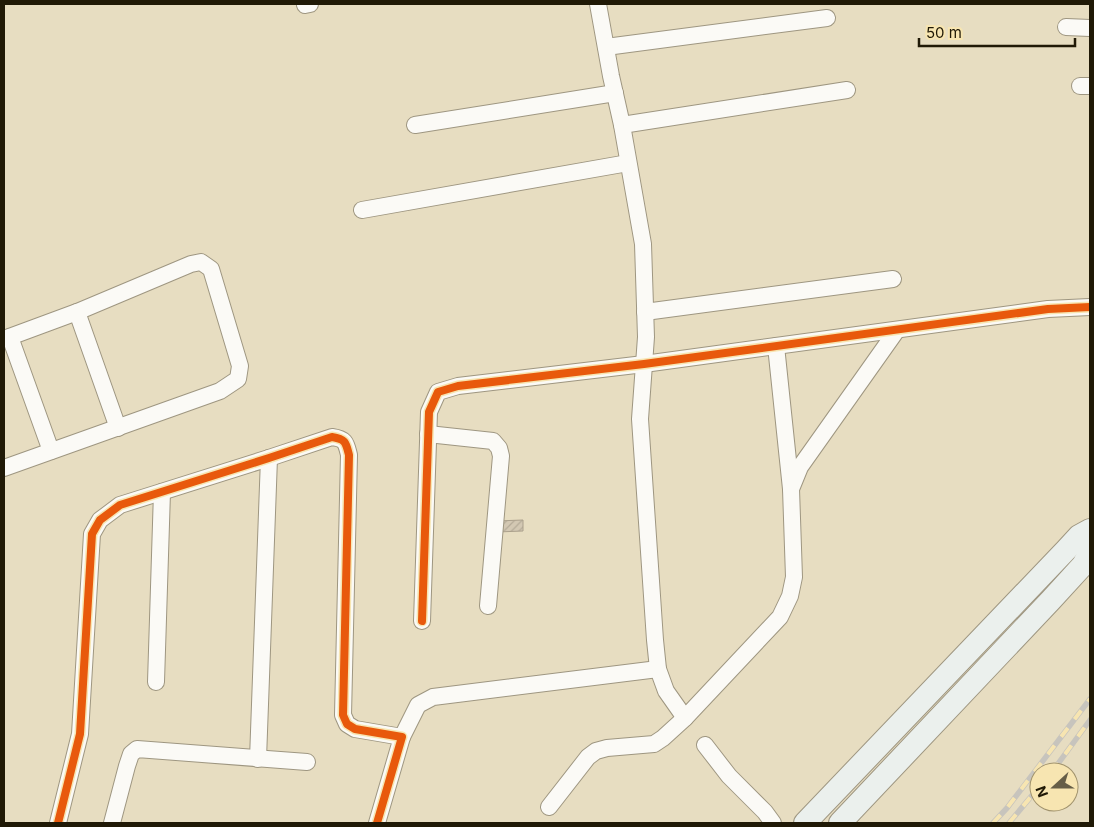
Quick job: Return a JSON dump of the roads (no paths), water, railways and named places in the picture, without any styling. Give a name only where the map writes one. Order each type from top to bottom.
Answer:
[{"type":"main road","points":[[805,823],[1079,536],[1090,530]]},
{"type":"main road","points":[[840,823],[1064,586],[1083,565],[1090,552]]},
{"type":"street","points":[[598,4],[643,244],[646,337],[640,419],[658,669],[666,691],[686,718]]},
{"type":"street","points":[[606,47],[827,18]]},
{"type":"street","points":[[1066,26],[1090,28]]},
{"type":"street","points":[[622,124],[847,90]]},
{"type":"street","points":[[415,125],[615,93]]},
{"type":"street","points":[[362,210],[628,163]]},
{"type":"street","points":[[4,468],[220,391],[238,379],[240,366],[211,269],[201,262],[191,264],[77,312],[7,338],[51,451]]},
{"type":"street","points":[[645,312],[894,279]]},
{"type":"street","points":[[422,621],[429,412],[438,392],[458,386],[644,364],[1048,309],[1090,307]]},
{"type":"street","points":[[77,312],[118,428]]},
{"type":"street","points":[[791,489],[800,468],[897,330]]},
{"type":"street","points":[[548,807],[588,757],[596,750],[654,744],[663,738],[686,718],[780,617],[790,596],[794,577],[791,489],[776,346]]},
{"type":"street","points":[[428,434],[492,441],[499,448],[501,456],[488,606]]},
{"type":"street","points":[[58,823],[80,734],[92,534],[100,520],[120,505],[332,436],[340,438],[346,444],[349,455],[343,715],[347,724],[355,729],[402,737]]},
{"type":"street","points":[[258,759],[269,458]]},
{"type":"street","points":[[156,682],[162,492]]},
{"type":"street","points":[[377,823],[402,737],[418,705],[433,696],[658,669]]},
{"type":"street","points":[[705,745],[730,776],[765,812],[772,823]]},
{"type":"street","points":[[112,823],[131,754],[137,749],[307,762]]},
{"type":"railway","points":[[993,823],[1007,808],[1090,699]]},
{"type":"railway","points":[[1059,762],[1090,720]]},
{"type":"railway","points":[[1009,823],[1029,799]]}]
